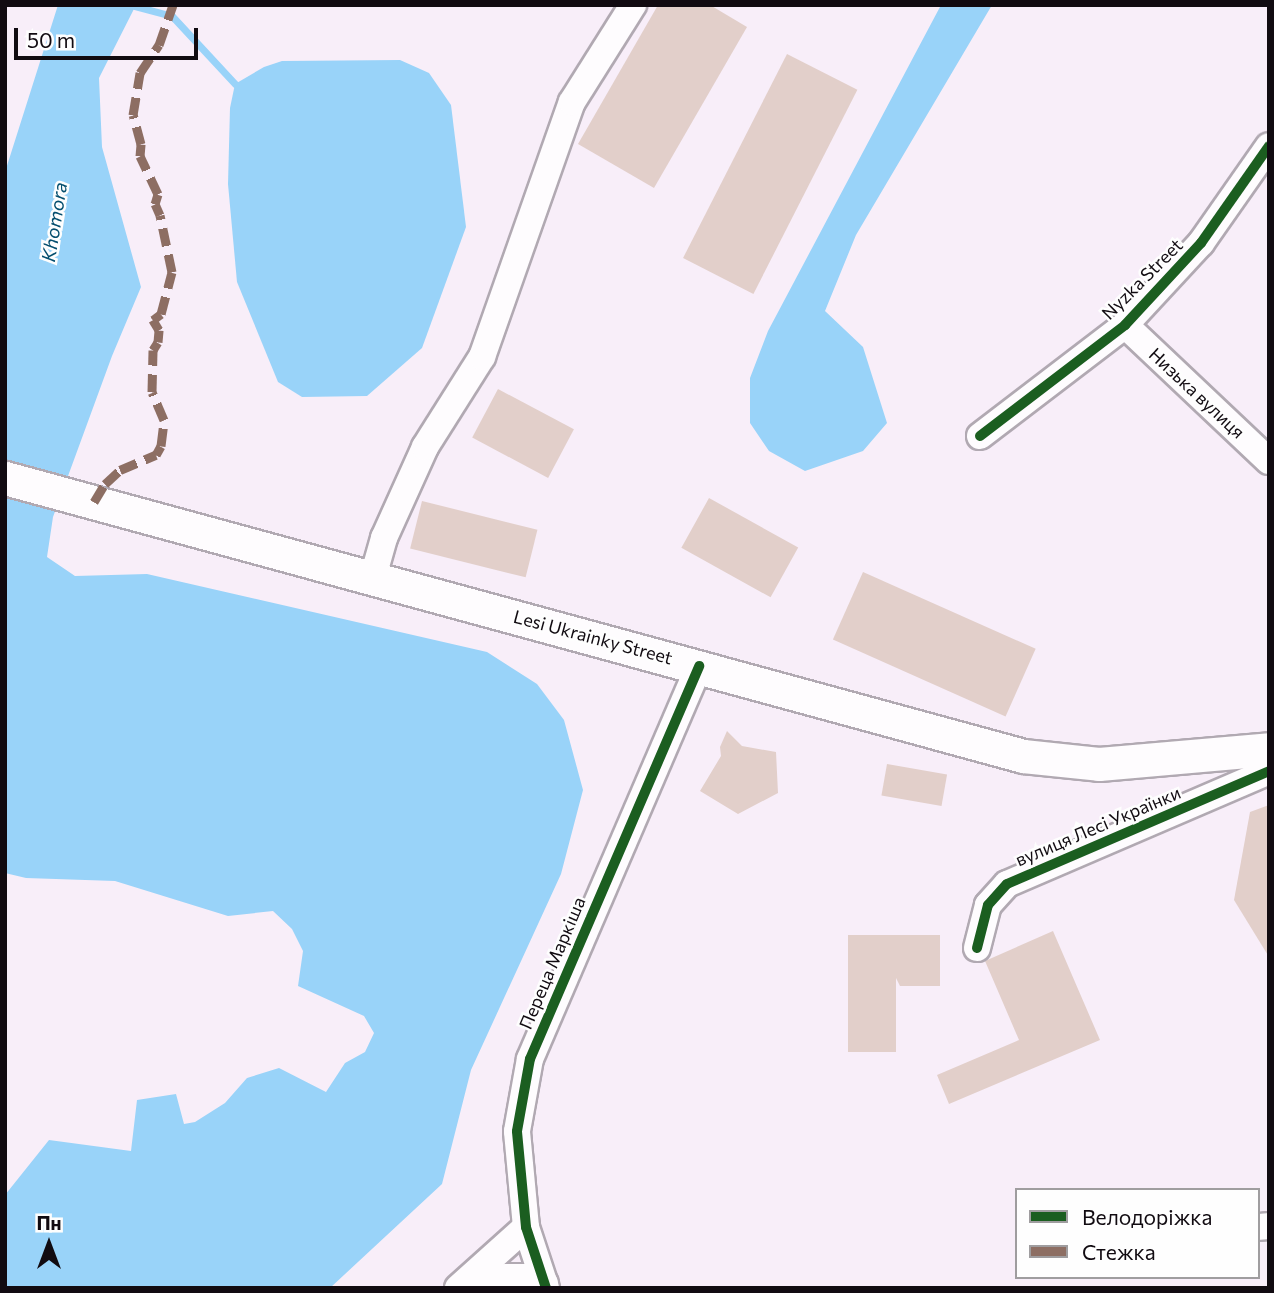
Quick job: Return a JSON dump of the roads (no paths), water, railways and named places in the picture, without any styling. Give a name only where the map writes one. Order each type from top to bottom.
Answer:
[{"type":"main road","name":"Lesi Ukrainky Street","points":[[5,478],[1023,756],[1099,764],[1269,750]]},
{"type":"street","points":[[373,577],[384,538],[425,447],[482,357],[572,102],[633,5]]},
{"type":"street","name":"Nyzka Street","points":[[980,436],[1125,326],[1201,243],[1269,146]]},
{"type":"street","name":"Низька вулиця","points":[[1125,326],[1269,461]]},
{"type":"street","name":"Переца Маркіша","points":[[545,1286],[526,1227],[517,1131],[530,1059],[699,666]]},
{"type":"street","name":"вулиця Лесі Українки","points":[[977,948],[988,905],[1007,884],[1269,771]]},
{"type":"street","points":[[462,1286],[526,1227]]},
{"type":"street","points":[[462,1286],[507,1277],[529,1277],[545,1286]]},
{"type":"water","name":"Khomora","points":[[58,5],[136,5],[99,78],[102,147],[141,287],[112,356],[53,517],[47,557],[75,576],[147,574],[487,652],[537,684],[564,720],[583,790],[561,874],[471,1070],[442,1184],[330,1288],[5,1288],[5,1195],[49,1140],[131,1151],[137,1100],[176,1094],[184,1124],[195,1122],[225,1103],[247,1078],[279,1068],[326,1092],[345,1063],[365,1052],[374,1033],[364,1016],[298,986],[303,951],[292,929],[273,911],[228,916],[115,881],[26,878],[5,873],[5,172]]},
{"type":"water","points":[[941,5],[992,5],[856,235],[825,311],[863,347],[887,423],[863,451],[805,471],[769,451],[750,423],[750,378],[768,331]]},
{"type":"water","points":[[400,60],[429,73],[451,105],[466,227],[422,348],[367,396],[302,397],[278,382],[237,282],[228,184],[230,108],[235,84],[264,67],[282,61]]},
{"type":"waterway","points":[[131,5],[172,16],[235,84]]}]
